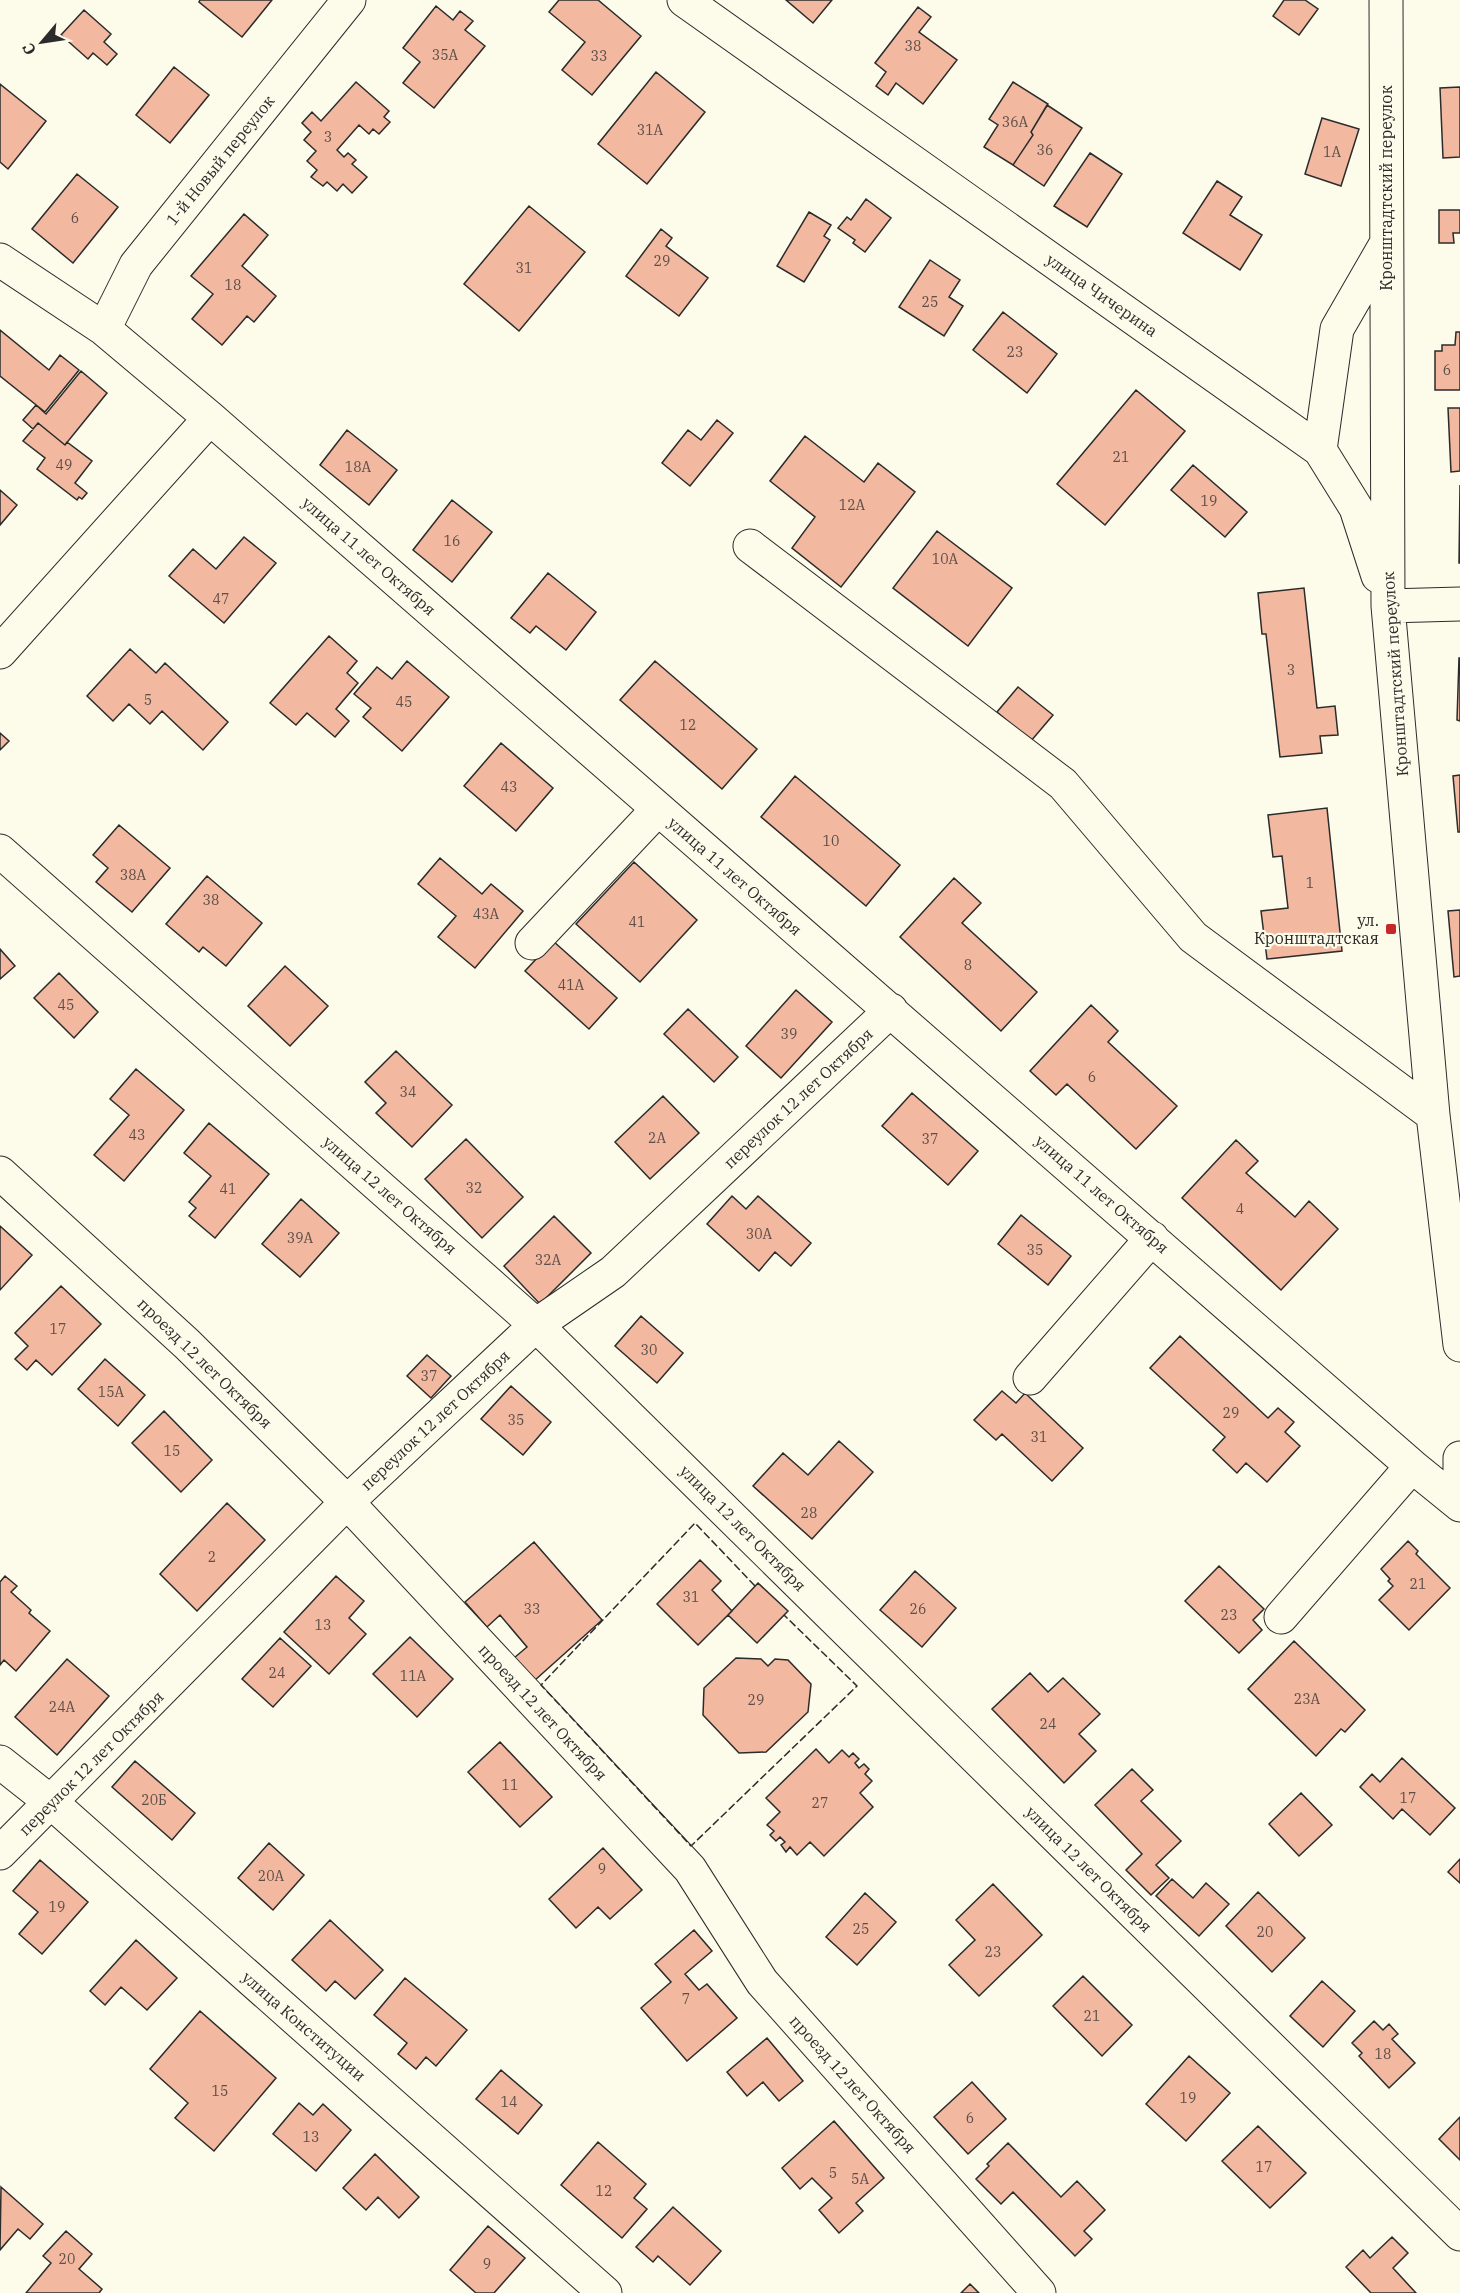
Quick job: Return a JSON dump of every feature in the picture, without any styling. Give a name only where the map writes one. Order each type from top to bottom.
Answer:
[{"type":"street","name":"1-й Новый переулок","points":[[104,328],[136,265],[349,0]]},
{"type":"street","name":"улица Чичерина","points":[[684,0],[1320,450],[1356,508],[1388,606]]},
{"type":"street","name":"Кронштадтский переулок","points":[[1386,0],[1388,606],[1433,1115],[1460,1345]]},
{"type":"street","points":[[1320,450],[1337,329],[1386,243]]},
{"type":"street","name":"улица 11 лет Октября","points":[[0,260],[104,328],[210,418],[1412,1466],[1460,1505]]},
{"type":"street","points":[[0,652],[210,418]]},
{"type":"street","points":[[750,546],[1063,784],[1194,937],[1433,1115]]},
{"type":"street","points":[[1388,606],[1460,604]]},
{"type":"street","points":[[532,943],[657,809]]},
{"type":"street","name":"улица 12 лет Октября","points":[[0,851],[536,1325],[1460,2234]]},
{"type":"street","name":"переулок 12 лет Октября","points":[[0,1853],[347,1503],[536,1325],[613,1272],[891,1010]]},
{"type":"street","name":"проезд 12 лет Октября","points":[[0,1173],[187,1344],[347,1503],[690,1869],[762,1982],[1039,2293]]},
{"type":"street","points":[[1030,1378],[1152,1238]]},
{"type":"street","points":[[1460,1458],[1460,1476]]},
{"type":"street","points":[[1281,1617],[1412,1466]]},
{"type":"street","name":"улица Конституции","points":[[0,1762],[52,1803],[605,2293]]},
{"type":"building","points":[[200,0],[272,0],[242,37],[199,2]]},
{"type":"building","points":[[559,0],[598,0],[641,36],[592,95],[562,70],[585,42],[549,12]]},
{"type":"building","points":[[786,0],[832,0],[813,23]]},
{"type":"building","points":[[1284,0],[1305,0],[1318,9],[1299,35],[1273,16]]},
{"type":"building","points":[[436,6],[453,20],[460,11],[473,21],[465,30],[485,46],[434,108],[403,83],[420,62],[403,48]]},
{"type":"building","points":[[918,7],[931,17],[919,32],[957,60],[923,104],[896,83],[888,95],[876,86],[886,72],[875,63]]},
{"type":"building","points":[[84,10],[111,34],[104,42],[117,54],[107,65],[93,53],[88,59],[61,35]]},
{"type":"building","points":[[174,67],[209,95],[170,143],[136,115]]},
{"type":"building","points":[[656,72],[705,112],[647,184],[598,144]]},
{"type":"building","points":[[356,82],[389,111],[384,117],[390,122],[379,134],[373,129],[369,134],[359,125],[337,150],[344,157],[348,153],[356,160],[352,164],[367,177],[352,193],[343,184],[337,191],[327,182],[323,186],[311,177],[317,170],[307,161],[316,151],[304,140],[311,132],[302,123],[312,112],[321,121]]},
{"type":"building","points":[[1013,82],[1048,104],[1031,132],[1033,135],[1013,165],[984,147],[998,125],[989,119]]},
{"type":"building","points":[[0,84],[46,121],[8,169],[0,162]]},
{"type":"building","points":[[1460,87],[1460,157],[1443,158],[1440,88]]},
{"type":"building","points":[[1047,105],[1082,128],[1044,186],[1013,165],[1033,135],[1031,132]]},
{"type":"building","points":[[1322,118],[1359,129],[1341,186],[1305,174]]},
{"type":"building","points":[[1090,153],[1122,174],[1087,227],[1054,206]]},
{"type":"building","points":[[77,174],[118,207],[73,263],[32,229]]},
{"type":"building","points":[[1217,181],[1242,197],[1230,215],[1262,235],[1240,270],[1183,233]]},
{"type":"building","points":[[866,199],[891,218],[865,252],[853,243],[855,240],[838,228],[847,217],[851,220]]},
{"type":"building","points":[[529,206],[585,252],[519,331],[464,284]]},
{"type":"building","points":[[1439,210],[1460,210],[1460,233],[1453,233],[1454,243],[1439,243]]},
{"type":"building","points":[[809,212],[831,225],[824,236],[830,240],[804,282],[777,266]]},
{"type":"building","points":[[244,214],[268,235],[242,266],[276,296],[254,322],[247,316],[222,345],[192,319],[213,294],[191,276]]},
{"type":"building","points":[[661,229],[672,238],[666,246],[708,278],[679,316],[626,276]]},
{"type":"building","points":[[930,260],[960,280],[949,297],[963,306],[944,336],[899,307]]},
{"type":"building","points":[[1003,312],[1057,354],[1027,393],[973,350]]},
{"type":"building","points":[[0,330],[49,370],[60,355],[79,370],[45,412],[0,376]]},
{"type":"building","points":[[1456,332],[1460,332],[1460,390],[1435,390],[1435,351],[1442,351],[1442,345],[1455,345]]},
{"type":"building","points":[[81,371],[107,393],[65,445],[38,423],[33,429],[23,420],[36,405],[46,414]]},
{"type":"building","points":[[1136,390],[1185,431],[1105,525],[1057,484]]},
{"type":"building","points":[[1448,408],[1460,408],[1460,471],[1451,472]]},
{"type":"building","points":[[717,420],[733,433],[690,486],[662,463],[688,430],[701,440]]},
{"type":"building","points":[[38,423],[65,445],[67,442],[92,461],[75,483],[87,493],[82,499],[79,497],[77,500],[37,469],[45,458],[23,441]]},
{"type":"building","points":[[347,430],[397,470],[369,505],[320,465]]},
{"type":"building","points":[[805,436],[864,482],[878,463],[915,492],[841,587],[792,548],[815,517],[770,481]]},
{"type":"building","points":[[1193,465],[1247,512],[1225,537],[1171,490]]},
{"type":"building","points":[[1460,485],[1460,563],[1459,563]]},
{"type":"building","points":[[0,490],[17,505],[0,525]]},
{"type":"building","points":[[452,500],[492,532],[452,582],[413,550]]},
{"type":"building","points":[[937,531],[1012,588],[968,646],[893,588]]},
{"type":"building","points":[[244,537],[276,563],[224,623],[169,576],[193,549],[216,569]]},
{"type":"building","points":[[548,573],[596,612],[566,650],[536,626],[530,633],[511,618]]},
{"type":"building","points":[[1304,588],[1317,708],[1335,706],[1338,735],[1320,736],[1322,753],[1280,757],[1266,634],[1262,634],[1258,593]]},
{"type":"building","points":[[329,636],[357,661],[347,673],[358,683],[336,709],[349,721],[335,737],[307,713],[296,725],[270,703]]},
{"type":"building","points":[[130,649],[156,673],[165,663],[228,722],[203,750],[162,711],[150,724],[129,704],[113,721],[87,696]]},
{"type":"building","points":[[1460,658],[1460,721],[1457,720]]},
{"type":"building","points":[[407,661],[449,697],[402,751],[363,717],[371,708],[354,694],[377,667],[392,679]]},
{"type":"building","points":[[655,661],[757,749],[722,789],[620,700]]},
{"type":"building","points":[[1018,687],[1053,715],[1031,741],[997,712]]},
{"type":"building","points":[[0,733],[9,741],[0,750]]},
{"type":"building","points":[[501,743],[553,788],[516,831],[464,786]]},
{"type":"building","points":[[1460,775],[1460,832],[1458,832],[1453,776]]},
{"type":"building","points":[[795,776],[900,865],[866,906],[761,817]]},
{"type":"building","points":[[1327,808],[1342,951],[1267,959],[1261,911],[1288,908],[1282,856],[1273,857],[1268,815]]},
{"type":"building","points":[[119,825],[170,868],[132,912],[96,882],[108,868],[93,855]]},
{"type":"building","points":[[440,858],[482,894],[491,884],[523,911],[475,968],[438,937],[456,916],[418,884]]},
{"type":"building","points":[[634,862],[697,920],[640,982],[576,924]]},
{"type":"building","points":[[207,876],[262,923],[226,966],[203,947],[199,952],[166,924]]},
{"type":"building","points":[[954,878],[981,903],[962,923],[1037,992],[1001,1031],[900,937]]},
{"type":"building","points":[[1460,910],[1460,976],[1454,977],[1448,911]]},
{"type":"building","points":[[553,941],[617,998],[589,1029],[525,971]]},
{"type":"building","points":[[0,949],[15,966],[0,979]]},
{"type":"building","points":[[285,966],[328,1006],[290,1046],[248,1006]]},
{"type":"building","points":[[59,973],[98,1012],[74,1038],[34,998]]},
{"type":"building","points":[[796,990],[832,1022],[781,1078],[746,1046]]},
{"type":"building","points":[[1091,1005],[1118,1031],[1108,1042],[1177,1106],[1136,1149],[1067,1084],[1056,1095],[1030,1071]]},
{"type":"building","points":[[688,1009],[738,1057],[714,1082],[664,1034]]},
{"type":"building","points":[[396,1051],[452,1105],[412,1147],[376,1113],[386,1103],[365,1082]]},
{"type":"building","points":[[136,1069],[184,1110],[124,1181],[94,1155],[129,1115],[110,1099]]},
{"type":"building","points":[[912,1093],[978,1151],[948,1185],[882,1126]]},
{"type":"building","points":[[663,1096],[699,1133],[650,1179],[615,1142]]},
{"type":"building","points":[[209,1123],[269,1174],[215,1238],[189,1216],[196,1208],[189,1202],[211,1176],[184,1153]]},
{"type":"building","points":[[466,1139],[523,1197],[482,1238],[425,1179]]},
{"type":"building","points":[[1236,1140],[1258,1161],[1246,1173],[1295,1217],[1309,1201],[1338,1229],[1281,1290],[1182,1198]]},
{"type":"building","points":[[732,1196],[746,1209],[758,1196],[811,1243],[791,1266],[775,1252],[759,1271],[707,1224]]},
{"type":"building","points":[[301,1199],[339,1233],[300,1277],[262,1244]]},
{"type":"building","points":[[1021,1215],[1071,1256],[1048,1285],[998,1244]]},
{"type":"building","points":[[554,1216],[591,1253],[540,1304],[504,1266]]},
{"type":"building","points":[[0,1226],[32,1255],[0,1290]]},
{"type":"building","points":[[61,1286],[101,1324],[52,1375],[36,1360],[27,1370],[15,1359],[28,1346],[15,1333]]},
{"type":"building","points":[[641,1316],[683,1353],[657,1383],[615,1346]]},
{"type":"building","points":[[1180,1336],[1268,1418],[1278,1408],[1294,1422],[1285,1432],[1300,1446],[1267,1482],[1246,1463],[1237,1473],[1213,1450],[1225,1437],[1150,1368]]},
{"type":"building","points":[[427,1355],[451,1376],[431,1398],[407,1376]]},
{"type":"building","points":[[105,1359],[145,1395],[118,1426],[78,1389]]},
{"type":"building","points":[[511,1386],[551,1422],[523,1455],[481,1419]]},
{"type":"building","points":[[1002,1391],[1016,1403],[1025,1393],[1083,1448],[1052,1481],[1002,1434],[996,1440],[974,1420]]},
{"type":"building","points":[[164,1411],[212,1460],[181,1492],[132,1443]]},
{"type":"building","points":[[839,1441],[873,1472],[812,1539],[753,1486],[783,1453],[808,1475]]},
{"type":"building","points":[[227,1503],[265,1540],[197,1611],[160,1574]]},
{"type":"building","points":[[1408,1541],[1418,1551],[1416,1554],[1450,1588],[1409,1630],[1379,1600],[1393,1586],[1381,1569]]},
{"type":"building","points":[[534,1542],[602,1620],[534,1681],[514,1658],[527,1647],[500,1615],[487,1627],[465,1602]]},
{"type":"building","points":[[700,1560],[721,1581],[712,1590],[732,1611],[698,1645],[657,1604]]},
{"type":"building","points":[[1219,1566],[1264,1609],[1253,1620],[1262,1630],[1239,1653],[1185,1601]]},
{"type":"building","points":[[915,1571],[956,1608],[922,1647],[880,1610]]},
{"type":"building","points":[[5,1576],[17,1586],[11,1592],[31,1610],[29,1613],[50,1631],[16,1671],[4,1660],[0,1665],[0,1582]]},
{"type":"building","points":[[336,1576],[364,1601],[349,1618],[366,1634],[329,1674],[284,1632]]},
{"type":"building","points":[[758,1583],[788,1611],[757,1643],[728,1615]]},
{"type":"building","points":[[410,1637],[453,1679],[417,1717],[373,1674]]},
{"type":"building","points":[[280,1638],[311,1666],[273,1707],[242,1679]]},
{"type":"building","points":[[1294,1641],[1365,1710],[1345,1732],[1341,1729],[1316,1756],[1248,1689]]},
{"type":"building","points":[[736,1658],[761,1659],[768,1666],[775,1659],[788,1660],[811,1684],[808,1712],[766,1752],[739,1753],[703,1715],[704,1688]]},
{"type":"building","points":[[67,1659],[109,1696],[57,1755],[15,1717]]},
{"type":"building","points":[[1030,1673],[1048,1692],[1063,1678],[1100,1714],[1079,1734],[1096,1751],[1064,1783],[992,1709]]},
{"type":"building","points":[[500,1742],[552,1797],[520,1827],[468,1772]]},
{"type":"building","points":[[816,1749],[829,1763],[842,1750],[849,1757],[853,1753],[859,1759],[855,1763],[859,1768],[864,1764],[869,1769],[865,1774],[872,1781],[860,1793],[873,1807],[824,1856],[810,1842],[797,1855],[790,1847],[786,1852],[781,1845],[785,1842],[780,1837],[776,1841],[770,1835],[774,1831],[767,1825],[780,1812],[766,1798]]},
{"type":"building","points":[[1402,1758],[1455,1808],[1430,1835],[1402,1809],[1393,1819],[1360,1787],[1372,1774],[1380,1782]]},
{"type":"building","points":[[135,1761],[195,1813],[172,1840],[112,1787]]},
{"type":"building","points":[[1132,1769],[1153,1790],[1141,1801],[1181,1841],[1156,1865],[1169,1878],[1151,1895],[1126,1870],[1142,1854],[1095,1805]]},
{"type":"building","points":[[1301,1793],[1332,1825],[1299,1856],[1269,1824]]},
{"type":"building","points":[[269,1843],[304,1875],[273,1910],[238,1878]]},
{"type":"building","points":[[603,1848],[642,1890],[610,1919],[598,1907],[576,1928],[549,1899]]},
{"type":"building","points":[[1460,1859],[1460,1883],[1448,1872]]},
{"type":"building","points":[[40,1860],[88,1902],[42,1954],[19,1934],[38,1912],[13,1891]]},
{"type":"building","points":[[1172,1879],[1193,1898],[1206,1883],[1229,1904],[1199,1936],[1156,1896]]},
{"type":"building","points":[[993,1884],[1042,1935],[979,1996],[949,1965],[975,1940],[956,1920]]},
{"type":"building","points":[[1258,1892],[1305,1938],[1272,1972],[1226,1926]]},
{"type":"building","points":[[865,1893],[896,1922],[857,1965],[826,1937]]},
{"type":"building","points":[[330,1920],[383,1970],[355,1999],[335,1981],[326,1991],[292,1960]]},
{"type":"building","points":[[694,1930],[712,1951],[685,1974],[699,1990],[707,1984],[737,2018],[687,2061],[641,2008],[671,1982],[655,1964]]},
{"type":"building","points":[[136,1940],[177,1978],[147,2010],[121,1987],[105,2005],[90,1991]]},
{"type":"building","points":[[1083,1976],[1132,2025],[1102,2056],[1053,2006]]},
{"type":"building","points":[[405,1978],[467,2030],[436,2066],[426,2057],[416,2069],[398,2054],[407,2043],[374,2015]]},
{"type":"building","points":[[1322,1981],[1355,2011],[1323,2047],[1290,2016]]},
{"type":"building","points":[[200,2011],[276,2078],[214,2151],[175,2118],[188,2103],[150,2069]]},
{"type":"building","points":[[1374,2021],[1383,2030],[1389,2024],[1398,2034],[1392,2039],[1415,2063],[1389,2088],[1359,2056],[1362,2053],[1352,2043]]},
{"type":"building","points":[[767,2038],[803,2081],[779,2101],[763,2082],[747,2096],[727,2072]]},
{"type":"building","points":[[1189,2056],[1230,2093],[1186,2141],[1146,2104]]},
{"type":"building","points":[[501,2070],[542,2105],[518,2134],[476,2099]]},
{"type":"building","points":[[972,2082],[1006,2119],[968,2154],[934,2117]]},
{"type":"building","points":[[299,2103],[313,2115],[323,2104],[351,2130],[316,2171],[273,2134]]},
{"type":"building","points":[[1460,2117],[1460,2160],[1439,2139]]},
{"type":"building","points":[[834,2121],[884,2178],[856,2203],[863,2211],[839,2233],[819,2210],[832,2198],[812,2178],[800,2189],[782,2168]]},
{"type":"building","points":[[1258,2126],[1306,2173],[1270,2208],[1222,2161]]},
{"type":"building","points":[[598,2142],[646,2184],[634,2198],[647,2209],[622,2238],[561,2185]]},
{"type":"building","points":[[1008,2143],[1061,2197],[1077,2181],[1105,2210],[1084,2231],[1092,2239],[1075,2256],[1013,2192],[1001,2204],[976,2179]]},
{"type":"building","points":[[375,2154],[419,2197],[399,2218],[378,2197],[366,2210],[343,2188]]},
{"type":"building","points":[[1,2187],[43,2224],[30,2239],[18,2229],[0,2250]]},
{"type":"building","points":[[673,2207],[721,2251],[690,2285],[658,2256],[653,2262],[636,2247]]},
{"type":"building","points":[[488,2226],[525,2258],[494,2293],[476,2293],[450,2270]]},
{"type":"building","points":[[66,2231],[92,2254],[79,2269],[102,2289],[99,2293],[26,2293],[51,2263],[43,2256]]},
{"type":"building","points":[[1392,2237],[1408,2253],[1393,2268],[1416,2293],[1371,2293],[1346,2267],[1363,2250],[1370,2258]]},
{"type":"building","points":[[970,2284],[979,2293],[961,2293]]},
{"type":"fence","points":[[755,1586],[695,1523],[541,1685],[691,1846],[857,1686],[784,1615]]},
{"type":"place","name":"ул. Кронштадтская","points":[[1391,929]]}]
